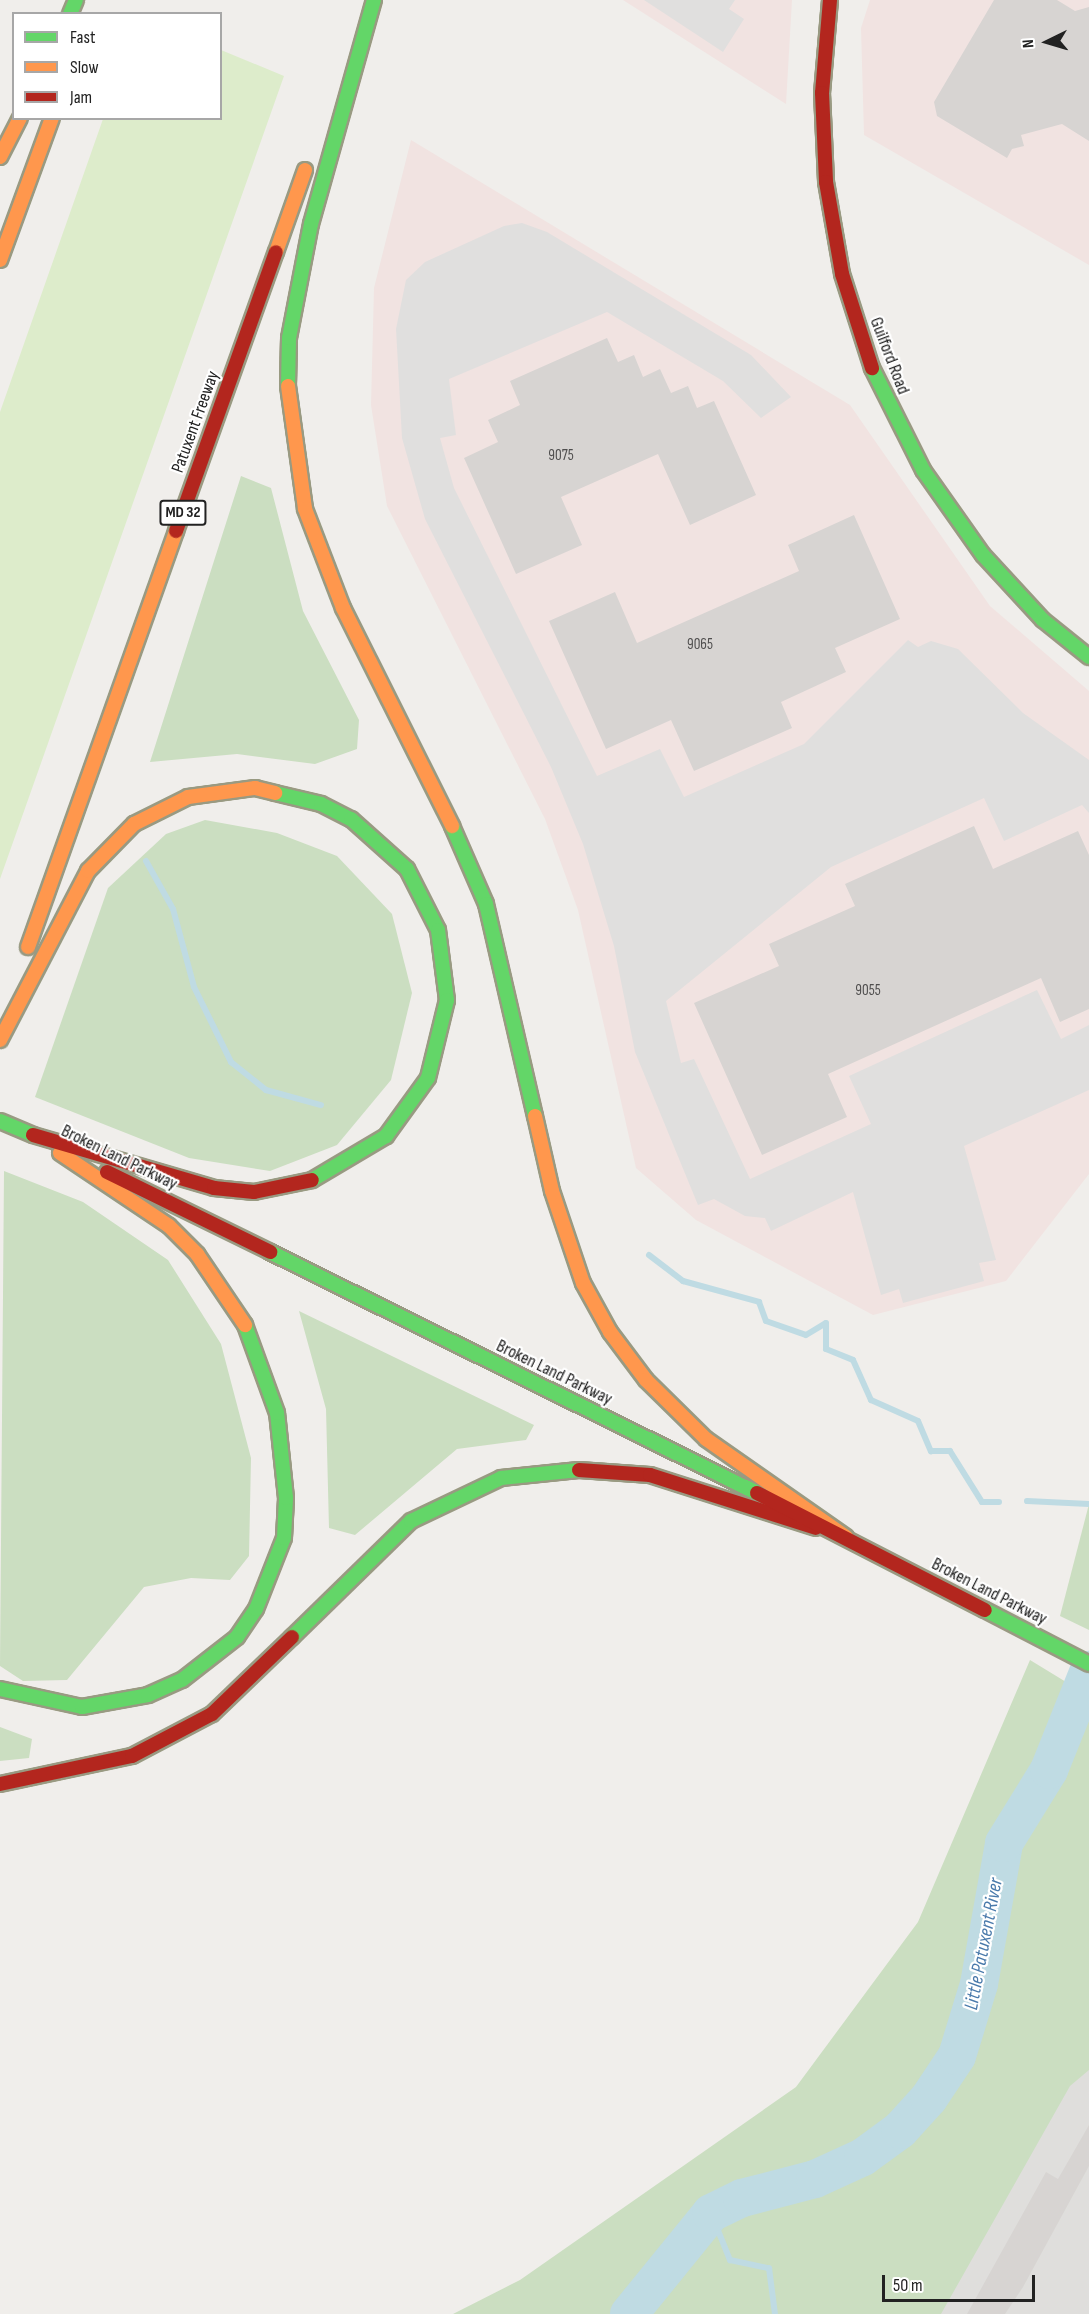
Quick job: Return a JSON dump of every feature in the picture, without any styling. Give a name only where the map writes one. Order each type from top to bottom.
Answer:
[{"type":"main road","points":[[323,119],[365,0]]},
{"type":"main road","points":[[374,0],[311,224],[289,338],[289,412],[305,509],[343,608],[433,781],[486,904],[552,1191],[583,1283],[646,1380],[706,1439],[846,1537]]},
{"type":"main road","name":"Guilford Road","points":[[830,0],[822,93],[826,182],[842,274],[872,369],[923,470],[982,555],[1043,620],[1089,657]]},
{"type":"main road","points":[[0,157],[19,120]]},
{"type":"main road","points":[[0,260],[51,120]]},
{"type":"main road","name":"Patuxent Freeway","points":[[0,1025],[312,151]]},
{"type":"main road","points":[[0,1040],[88,870],[134,824],[188,797],[255,788],[310,800],[351,819],[407,869],[438,930],[447,1000],[428,1078],[386,1137],[332,1173],[287,1188],[214,1188],[33,1135]]},
{"type":"main road","name":"Broken Land Parkway","points":[[0,1121],[33,1135],[846,1537],[1089,1664]]},
{"type":"main road","points":[[0,1689],[58,1706],[82,1707],[148,1695],[182,1680],[237,1637],[256,1610],[284,1538],[286,1498],[277,1413],[263,1367],[222,1288],[169,1226],[33,1135]]},
{"type":"main road","points":[[0,1784],[132,1756],[212,1714],[245,1689],[342,1584],[411,1521],[501,1478],[593,1468],[650,1475],[846,1537]]},
{"type":"shaded area","points":[[623,0],[792,0],[786,104]]},
{"type":"shaded area","points":[[644,0],[735,0],[729,9],[744,19],[723,52]]},
{"type":"shaded area","points":[[870,0],[1089,0],[1089,265],[864,135],[861,28]]},
{"type":"shaded area","points":[[411,140],[850,405],[990,606],[1089,691],[1089,1174],[1006,1281],[873,1315],[696,1220],[636,1168],[578,910],[545,819],[387,506],[371,405],[374,288]]},
{"type":"shaded area","points":[[522,223],[547,232],[751,355],[791,397],[761,418],[723,381],[607,312],[449,379],[456,435],[440,438],[454,488],[597,776],[660,749],[684,797],[804,744],[908,640],[918,647],[931,641],[958,649],[1023,713],[1089,760],[1089,813],[1082,805],[1004,841],[984,798],[831,867],[666,1001],[681,1063],[694,1059],[750,1179],[871,1124],[849,1076],[1037,990],[1061,1039],[1089,1025],[1089,1090],[964,1146],[996,1260],[979,1263],[984,1281],[903,1303],[899,1289],[881,1295],[853,1192],[771,1231],[765,1218],[745,1216],[714,1199],[698,1205],[635,1052],[614,946],[583,844],[551,767],[425,519],[402,438],[396,329],[406,280],[425,262],[504,226]]},
{"type":"shaded area","points":[[1089,2025],[1089,2314],[937,2314]]},
{"type":"green space","points":[[222,50],[284,76],[0,879],[0,412],[103,120],[222,120]]},
{"type":"green space","points":[[241,476],[271,488],[303,611],[359,720],[357,749],[315,764],[237,754],[150,762]]},
{"type":"green space","points":[[205,820],[277,833],[337,856],[392,914],[412,993],[391,1080],[337,1145],[270,1171],[189,1158],[35,1097],[108,888],[166,834]]},
{"type":"green space","points":[[4,1171],[83,1202],[168,1260],[221,1344],[251,1458],[249,1556],[230,1580],[191,1578],[144,1587],[67,1680],[23,1681],[0,1666]]},
{"type":"green space","points":[[299,1311],[534,1425],[526,1440],[457,1449],[355,1535],[329,1528],[326,1409]]},
{"type":"green space","points":[[1089,1504],[1089,1630],[1060,1616]]},
{"type":"green space","points":[[1030,1660],[1089,1696],[1089,2070],[1070,2086],[941,2314],[453,2314],[520,2280],[796,2087],[918,1922]]},
{"type":"green space","points":[[0,1727],[32,1739],[29,1758],[0,1761]]},
{"type":"building","points":[[994,0],[1057,0],[1075,11],[1089,7],[1089,141],[1062,124],[1021,135],[1024,146],[1012,149],[1007,158],[937,116],[934,102]]},
{"type":"building","points":[[607,338],[618,362],[634,355],[643,377],[660,369],[671,393],[688,386],[697,408],[714,401],[756,495],[690,525],[658,454],[561,497],[582,545],[516,574],[464,458],[498,442],[488,420],[520,405],[510,381]]},
{"type":"building","points":[[854,515],[900,619],[835,648],[846,672],[781,702],[792,728],[694,771],[671,720],[606,749],[549,621],[615,592],[637,643],[799,571],[788,545]]},
{"type":"building","points":[[974,826],[993,869],[1078,831],[1089,855],[1089,1009],[1060,1022],[1041,978],[828,1074],[847,1117],[762,1155],[694,1003],[779,966],[769,944],[855,906],[845,884]]},
{"type":"building","points":[[1089,2125],[1089,2166],[1023,2287],[1005,2314],[967,2314],[1046,2172],[1058,2179]]},
{"type":"waterway","points":[[146,861],[173,909],[194,987],[231,1062],[266,1090],[321,1105]]},
{"type":"waterway","points":[[649,1255],[683,1281],[759,1302],[766,1321],[806,1335],[826,1323],[826,1349],[853,1360],[871,1400],[918,1421],[931,1451],[950,1451],[982,1502],[999,1502]]},
{"type":"waterway","points":[[1027,1501],[1089,1504]]},
{"type":"waterway","name":"Little Patuxent River","points":[[629,2314],[711,2213],[742,2198],[815,2179],[863,2157],[900,2130],[929,2098],[957,2056],[979,1984],[1004,1843],[1049,1770],[1089,1670]]},
{"type":"waterway","points":[[711,2213],[730,2260],[769,2268],[775,2314]]},
{"type":"traffic: fast","points":[[71,12],[76,0]]},
{"type":"traffic: fast","points":[[288,386],[289,338],[311,224],[374,0]]},
{"type":"traffic: fast","points":[[872,368],[923,470],[983,555],[1043,620],[1089,657]]},
{"type":"traffic: fast","points":[[275,793],[321,804],[351,819],[407,869],[438,930],[447,1000],[428,1078],[386,1136],[312,1180]]},
{"type":"traffic: fast","points":[[452,826],[486,904],[535,1116]]},
{"type":"traffic: fast","points":[[0,1121],[33,1135]]},
{"type":"traffic: fast","points":[[270,1252],[757,1493]]},
{"type":"traffic: fast","points":[[0,1689],[82,1707],[148,1695],[182,1680],[237,1637],[256,1609],[284,1538],[286,1498],[277,1413],[245,1325]]},
{"type":"traffic: fast","points":[[292,1637],[411,1521],[501,1478],[579,1470]]},
{"type":"traffic: fast","points":[[985,1610],[1089,1664]]},
{"type":"traffic: slow","points":[[0,157],[19,120]]},
{"type":"traffic: slow","points":[[0,260],[51,120]]},
{"type":"traffic: slow","points":[[276,252],[305,170]]},
{"type":"traffic: slow","points":[[288,386],[305,509],[343,608],[452,826]]},
{"type":"traffic: slow","points":[[28,947],[176,531]]},
{"type":"traffic: slow","points":[[0,1040],[88,871],[134,824],[188,797],[255,788],[275,793]]},
{"type":"traffic: slow","points":[[535,1116],[552,1191],[583,1283],[610,1332],[646,1380],[706,1439],[846,1537]]},
{"type":"traffic: slow","points":[[60,1153],[169,1226],[197,1254],[245,1325]]},
{"type":"traffic: jam","points":[[830,0],[822,93],[826,182],[842,274],[872,368]]},
{"type":"traffic: jam","points":[[176,531],[276,252]]},
{"type":"traffic: jam","points":[[33,1135],[214,1188],[254,1192],[312,1180]]},
{"type":"traffic: jam","points":[[107,1172],[270,1252]]},
{"type":"traffic: jam","points":[[579,1470],[650,1475],[816,1528]]},
{"type":"traffic: jam","points":[[757,1493],[985,1610]]},
{"type":"traffic: jam","points":[[0,1784],[132,1756],[212,1714],[292,1637]]}]
